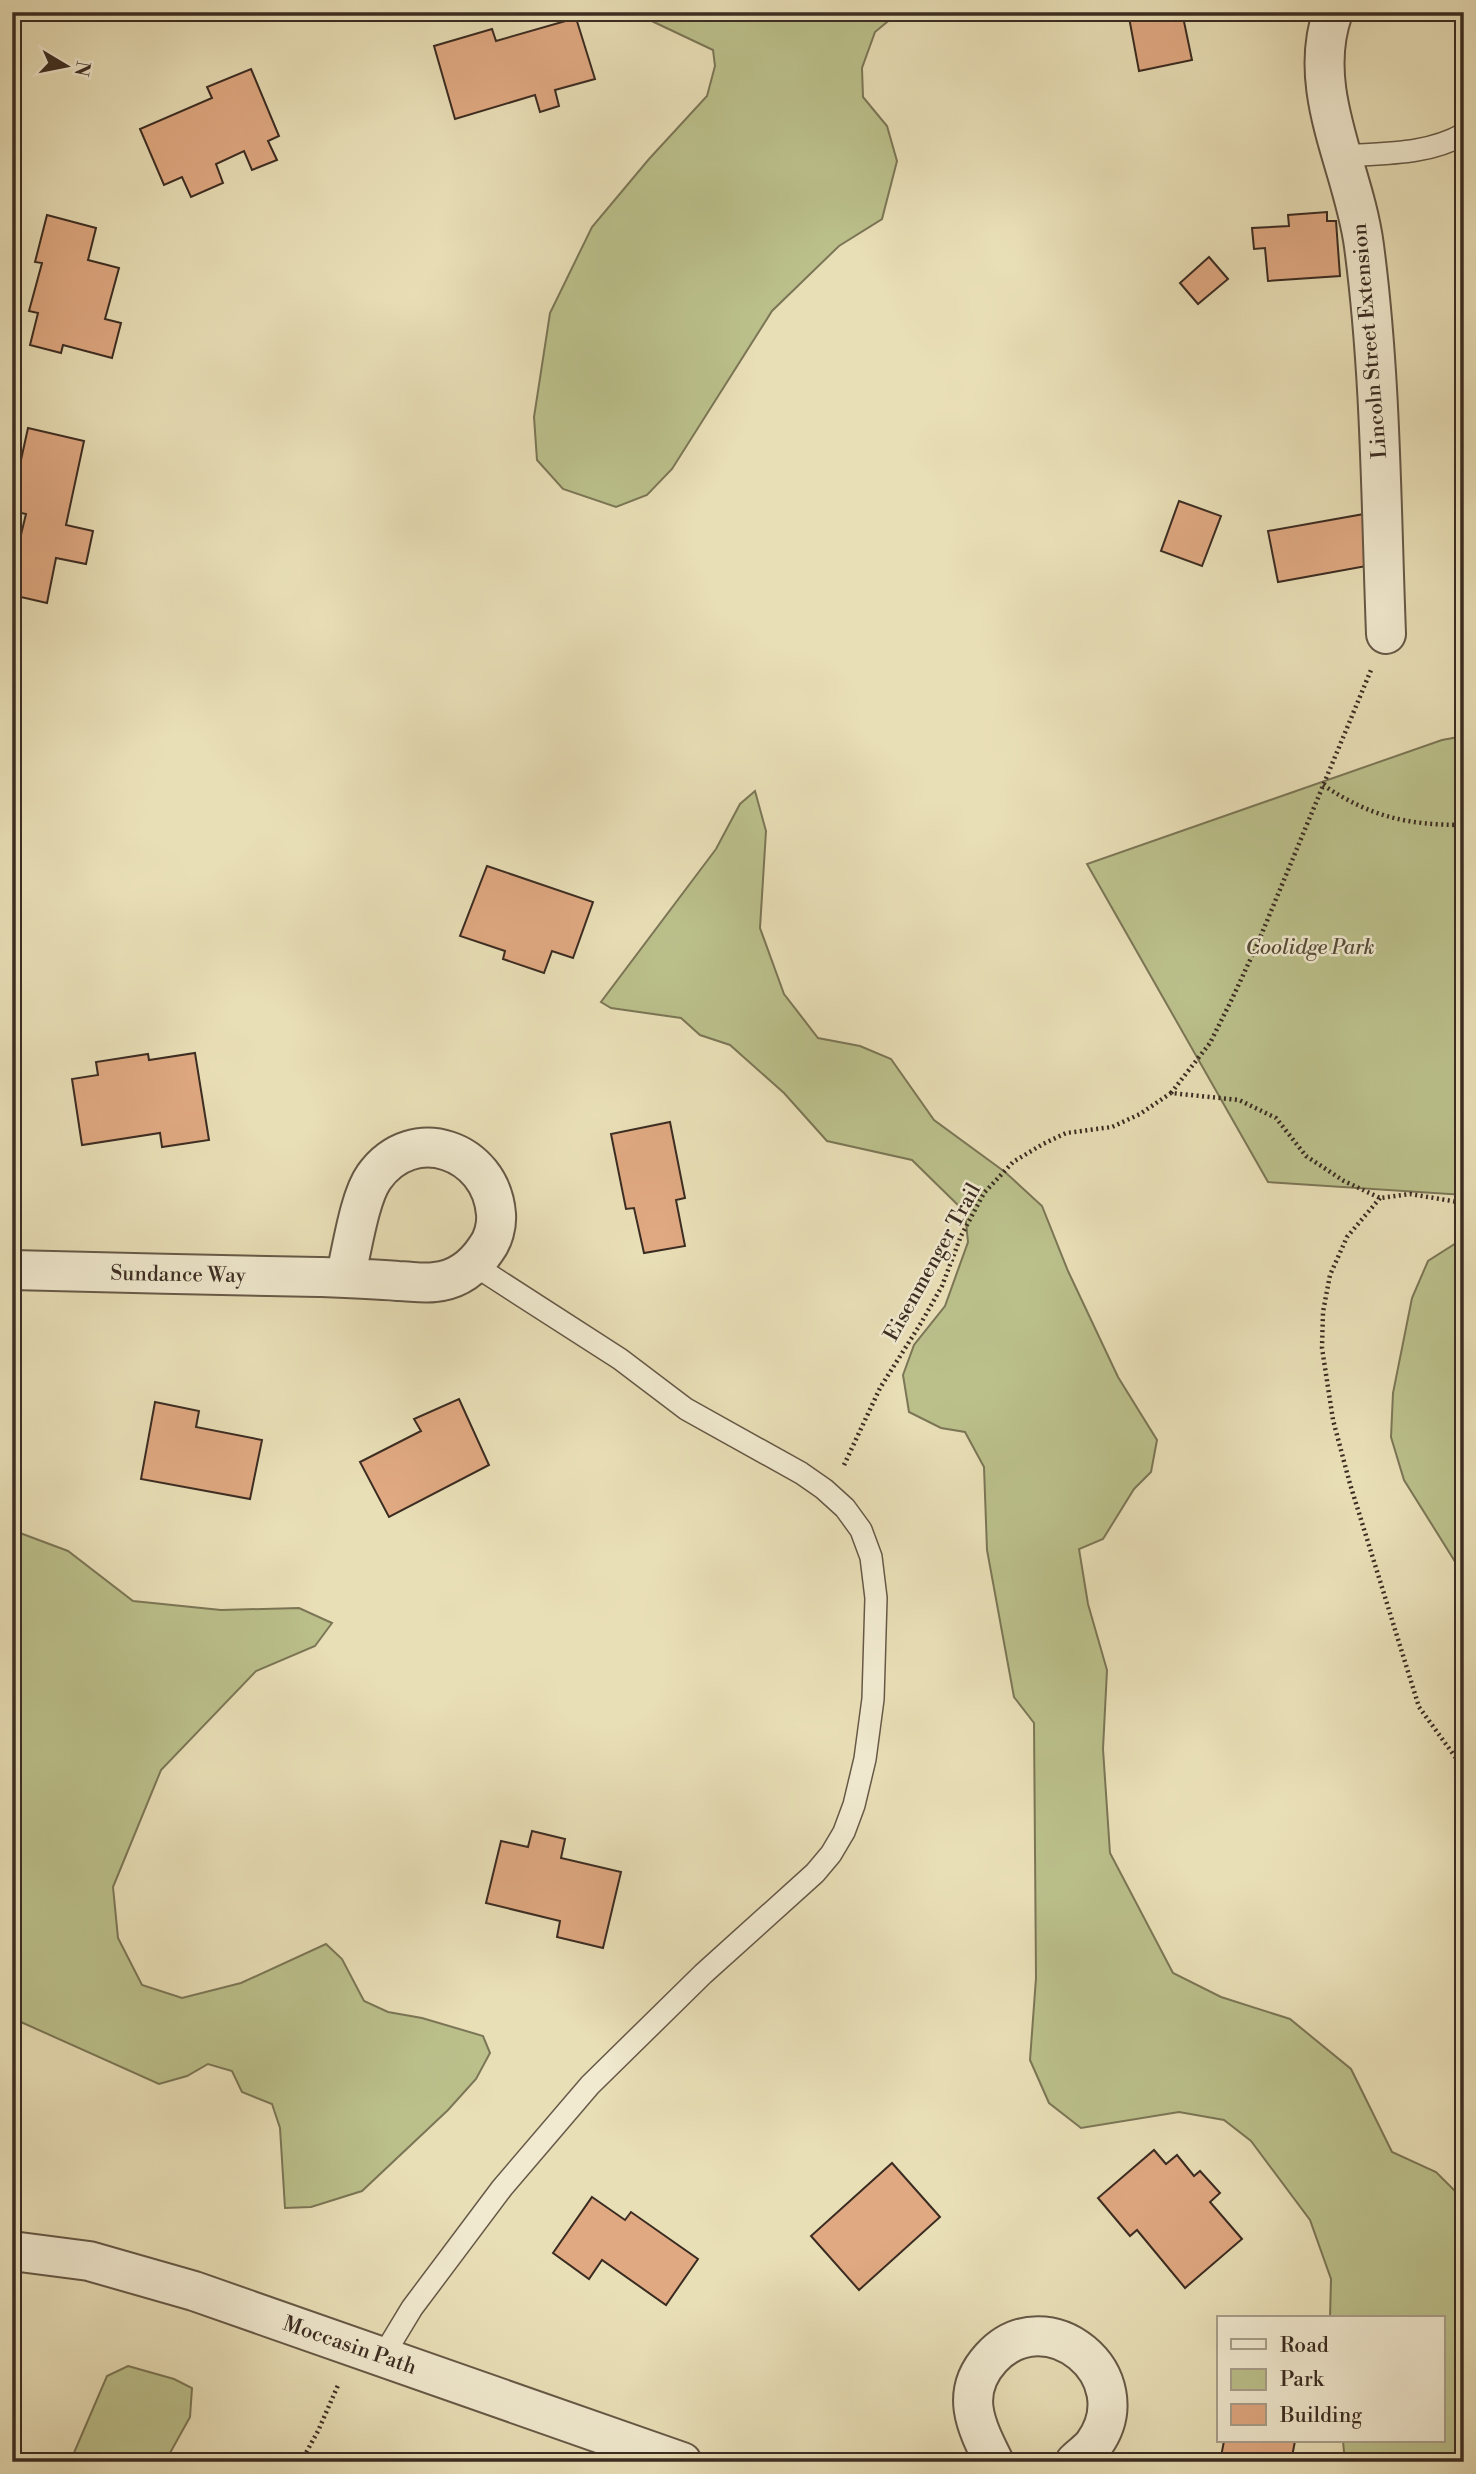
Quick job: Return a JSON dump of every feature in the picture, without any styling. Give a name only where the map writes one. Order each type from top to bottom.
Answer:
[{"type":"street","name":"Lincoln Street Extension","points":[[1333,12],[1325,45],[1325,77],[1329,114],[1357,205],[1364,244],[1377,394],[1386,634]]},
{"type":"street","points":[[345,1278],[370,1184],[392,1159],[413,1149],[438,1148],[461,1155],[484,1175],[495,1198],[496,1223],[489,1246],[474,1265]]},
{"type":"street","name":"Sundance Way","points":[[12,1270],[345,1278],[434,1283],[456,1277],[474,1265]]},
{"type":"street","name":"Moccasin Path","points":[[12,2251],[89,2261],[139,2274],[682,2462]]},
{"type":"street","points":[[994,2462],[975,2423],[975,2385],[982,2367],[999,2349],[1020,2338],[1047,2336],[1068,2342],[1087,2354],[1099,2371],[1107,2394],[1105,2421],[1100,2433],[1094,2444],[1075,2462]]},
{"type":"lane","points":[[1343,156],[1427,149],[1464,134]]},
{"type":"lane","points":[[369,2352],[412,2308],[502,2189],[590,2085],[694,1983],[815,1873],[844,1832],[854,1805],[865,1759],[873,1699],[877,1598],[871,1557],[861,1530],[845,1508],[801,1473],[687,1409],[620,1359],[474,1265]]},
{"type":"path","name":"Eisenmenger Trail","points":[[824,1489],[848,1461],[880,1388],[942,1286],[961,1236],[984,1193],[1013,1162],[1066,1133],[1112,1127],[1140,1114],[1171,1093],[1210,1043],[1257,945],[1386,634]]},
{"type":"path","points":[[1323,785],[1349,802],[1382,816],[1425,825],[1464,825]]},
{"type":"path","points":[[1171,1093],[1240,1100],[1276,1118],[1306,1156],[1344,1181],[1380,1198],[1410,1194],[1464,1203]]},
{"type":"path","points":[[1380,1198],[1347,1237],[1331,1275],[1323,1312],[1324,1360],[1333,1420],[1350,1484],[1419,1707],[1464,1769]]},
{"type":"path","points":[[301,2462],[369,2352]]},
{"type":"green space","points":[[639,12],[899,12],[875,32],[862,68],[863,97],[887,126],[897,161],[882,219],[839,246],[772,311],[672,469],[647,495],[616,507],[563,489],[537,460],[534,417],[550,313],[592,227],[707,96],[715,66],[713,50],[639,15]]},
{"type":"green space","name":"Coolidge Park","points":[[1464,736],[1464,1195],[1268,1182],[1087,864],[1442,740]]},
{"type":"green space","points":[[755,791],[766,831],[760,928],[784,994],[818,1038],[860,1046],[891,1059],[934,1120],[1005,1172],[1042,1206],[1068,1271],[1118,1377],[1157,1440],[1151,1472],[1134,1489],[1103,1539],[1079,1549],[1088,1604],[1107,1670],[1103,1749],[1110,1853],[1173,1973],[1221,1997],[1290,2019],[1351,2069],[1392,2152],[1436,2172],[1464,2200],[1464,2462],[1345,2462],[1343,2442],[1444,2442],[1444,2316],[1330,2316],[1331,2279],[1310,2220],[1251,2141],[1224,2120],[1179,2112],[1081,2128],[1049,2103],[1030,2060],[1036,1978],[1034,1723],[1014,1697],[987,1550],[984,1467],[965,1432],[941,1428],[909,1412],[903,1375],[914,1345],[945,1306],[968,1242],[965,1212],[912,1160],[827,1141],[784,1093],[730,1045],[700,1035],[681,1018],[611,1008],[601,1002],[716,849],[740,804]]},
{"type":"green space","points":[[1464,1238],[1464,1576],[1404,1480],[1391,1437],[1393,1393],[1412,1298],[1428,1261]]},
{"type":"green space","points":[[12,1530],[68,1551],[133,1601],[221,1610],[299,1608],[332,1623],[315,1646],[256,1671],[161,1770],[113,1887],[118,1938],[142,1985],[182,1998],[241,1983],[326,1944],[342,1959],[364,2001],[388,2012],[422,2018],[483,2036],[490,2053],[476,2079],[448,2110],[362,2191],[311,2207],[285,2208],[280,2128],[272,2104],[242,2092],[232,2071],[208,2064],[187,2076],[159,2084],[12,2018]]},
{"type":"green space","points":[[128,2366],[174,2379],[192,2388],[190,2417],[165,2462],[70,2462],[107,2376]]},
{"type":"building","points":[[1128,12],[1182,12],[1192,60],[1139,71]]},
{"type":"building","points":[[576,18],[595,79],[555,90],[559,106],[540,112],[535,95],[455,119],[434,46],[492,29],[496,41]]},
{"type":"building","points":[[251,69],[279,136],[268,141],[277,160],[252,170],[244,151],[216,164],[223,183],[191,197],[182,177],[164,185],[140,129],[212,98],[207,87]]},
{"type":"building","points":[[1327,212],[1327,221],[1336,221],[1340,276],[1268,281],[1265,248],[1254,249],[1252,228],[1289,226],[1288,215]]},
{"type":"building","points":[[47,215],[96,228],[88,260],[119,268],[105,319],[121,323],[112,358],[63,345],[61,353],[30,345],[38,313],[29,311],[42,263],[35,262]]},
{"type":"building","points":[[1209,257],[1228,279],[1198,304],[1180,283]]},
{"type":"building","points":[[28,428],[84,441],[66,525],[93,531],[86,564],[56,558],[47,603],[12,595],[12,546],[18,547],[26,514],[12,511],[12,501]]},
{"type":"building","points":[[1179,501],[1221,516],[1202,566],[1161,551]]},
{"type":"building","points":[[1364,514],[1372,565],[1278,582],[1268,531]]},
{"type":"building","points":[[487,866],[593,902],[573,958],[552,951],[544,973],[503,959],[505,951],[460,936]]},
{"type":"building","points":[[195,1053],[209,1140],[162,1147],[160,1133],[82,1145],[72,1079],[98,1075],[96,1062],[148,1054],[149,1060]]},
{"type":"building","points":[[670,1122],[685,1198],[676,1200],[685,1246],[644,1253],[634,1208],[626,1209],[611,1134]]},
{"type":"building","points":[[459,1399],[489,1465],[389,1517],[360,1462],[421,1431],[414,1419]]},
{"type":"building","points":[[155,1402],[199,1411],[196,1427],[262,1440],[250,1499],[141,1479]]},
{"type":"building","points":[[532,1831],[565,1839],[561,1858],[621,1872],[603,1948],[557,1937],[560,1921],[486,1903],[501,1841],[528,1847]]},
{"type":"building","points":[[1154,2150],[1166,2164],[1177,2155],[1194,2176],[1200,2171],[1220,2193],[1210,2202],[1242,2239],[1185,2288],[1137,2230],[1130,2236],[1098,2198]]},
{"type":"building","points":[[892,2163],[940,2217],[859,2290],[811,2236]]},
{"type":"building","points":[[592,2197],[625,2220],[631,2212],[698,2259],[666,2305],[602,2260],[589,2279],[553,2253]]},
{"type":"building","points":[[1224,2442],[1295,2442],[1291,2462],[1220,2462]]}]
